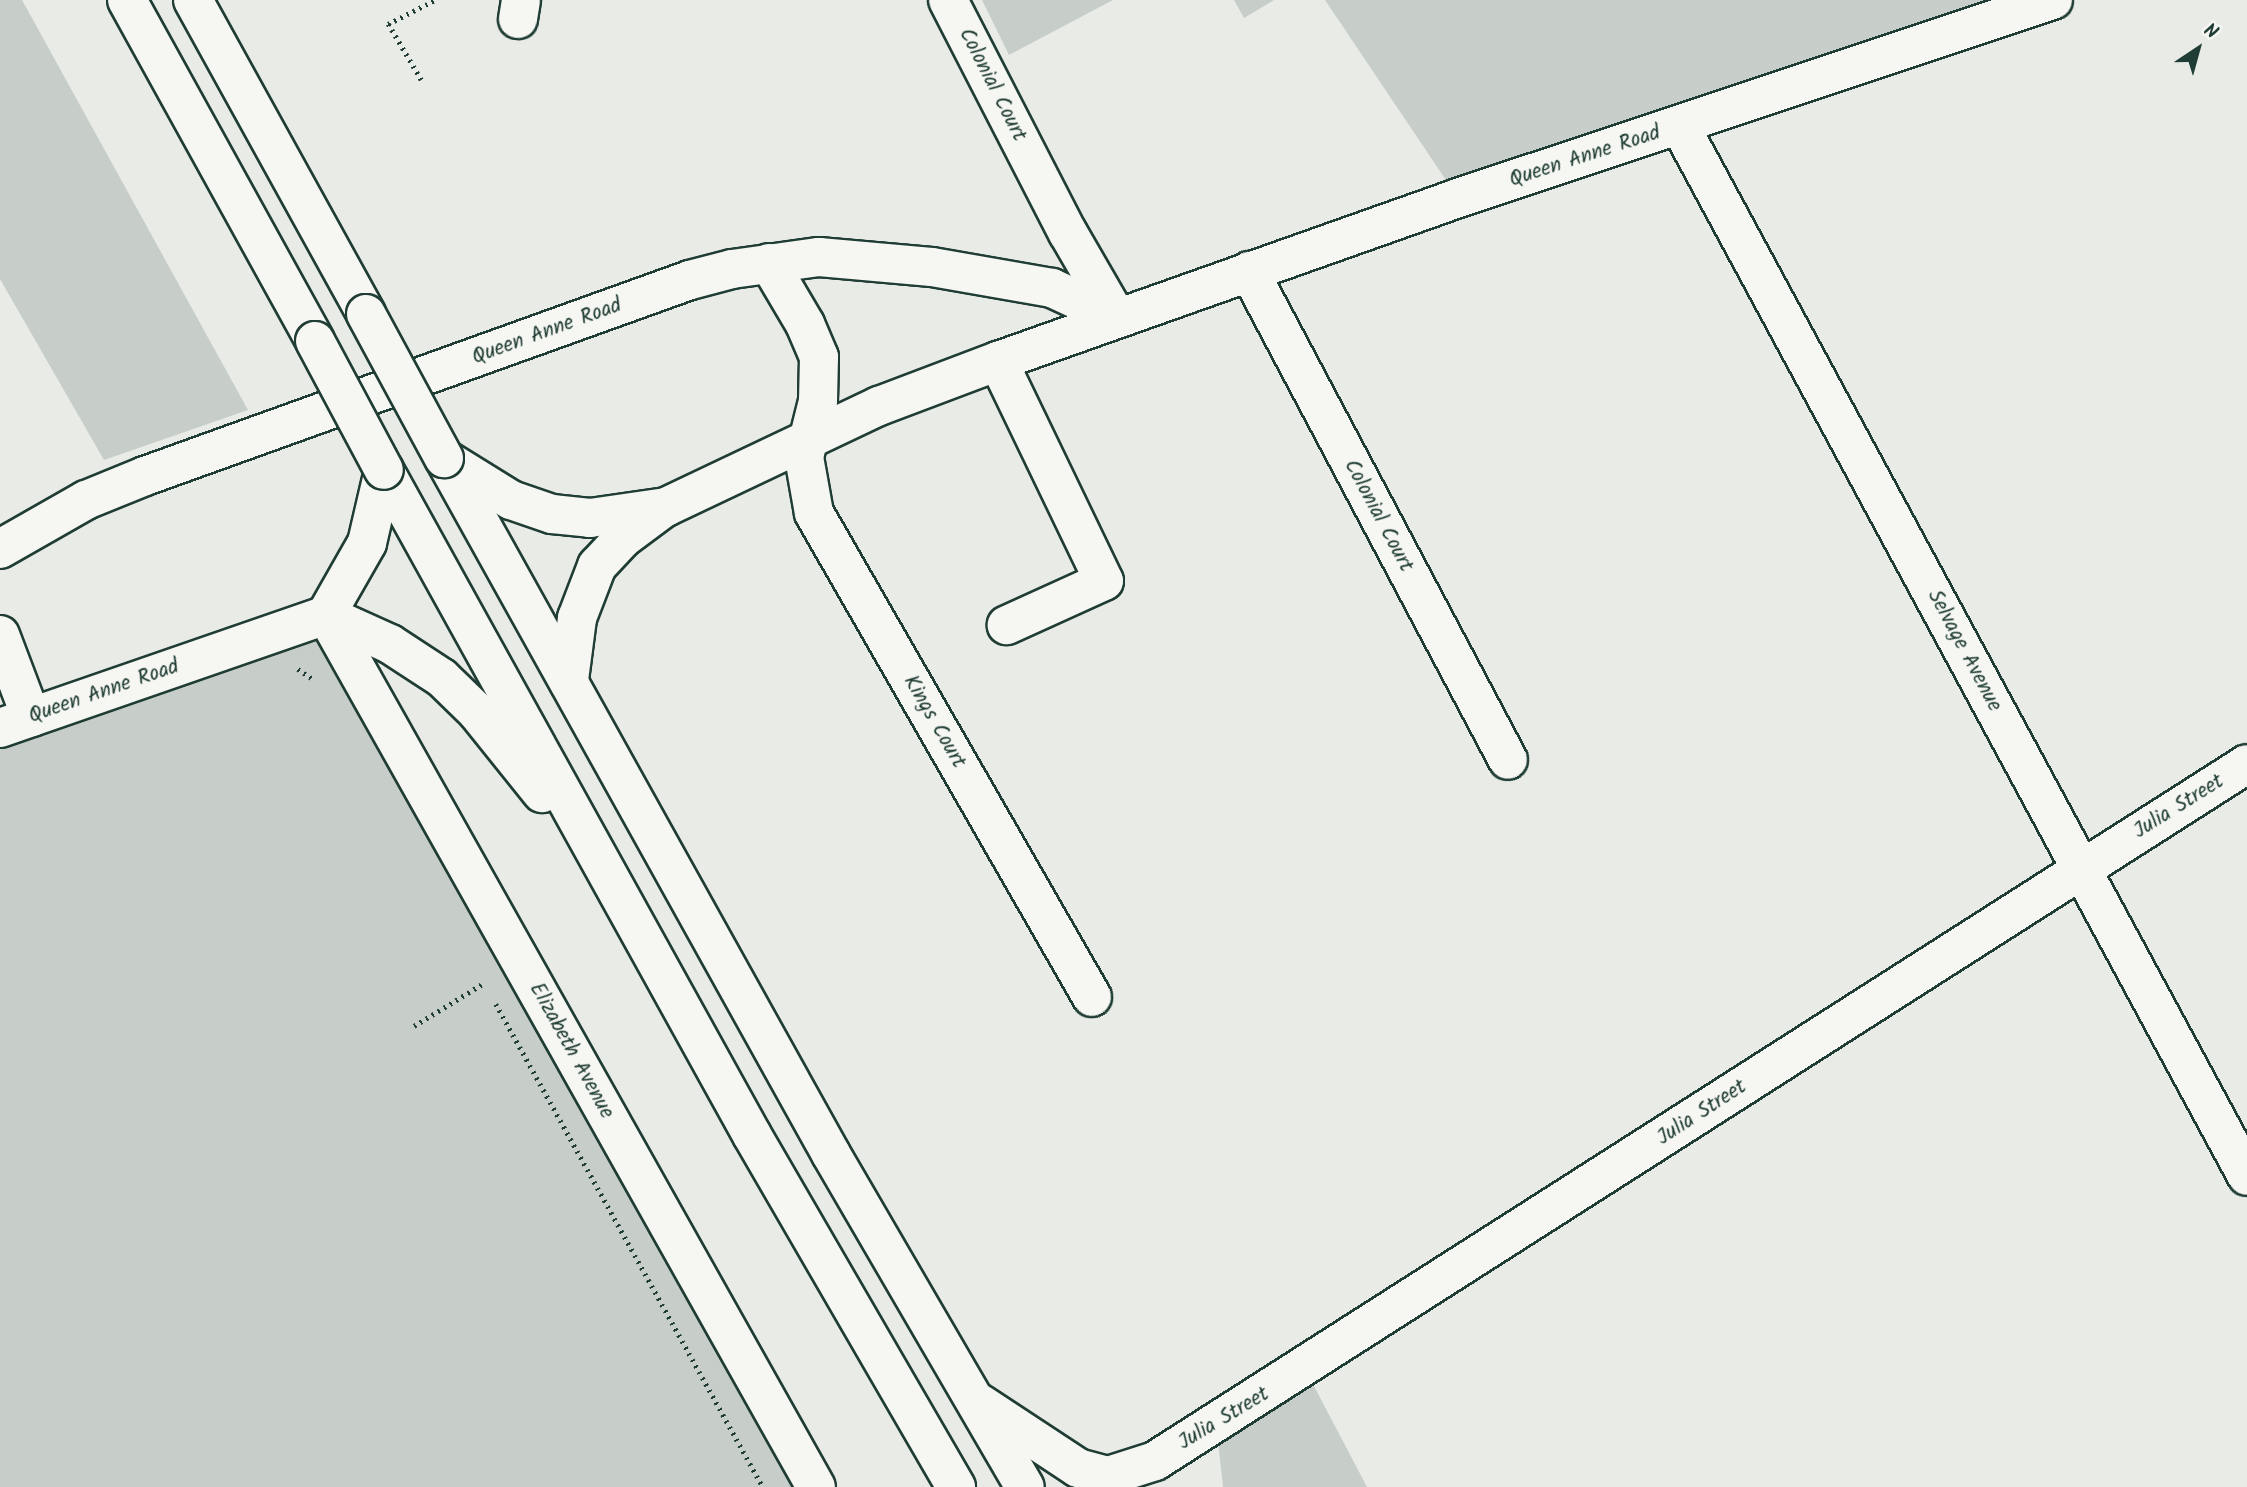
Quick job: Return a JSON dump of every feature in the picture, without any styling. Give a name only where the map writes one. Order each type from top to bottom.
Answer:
[{"type":"main road","points":[[127,0],[384,470],[859,1325],[956,1487]]},
{"type":"main road","points":[[192,0],[811,1120],[1025,1487]]},
{"type":"main road","name":"Colonial Court","points":[[948,0],[1068,233],[1117,318]]},
{"type":"main road","name":"Queen Anne Road","points":[[666,507],[807,439],[998,360],[1249,271],[2053,0]]},
{"type":"main road","name":"Selvage Avenue","points":[[1680,126],[2247,1176]]},
{"type":"main road","name":"Queen Anne Road","points":[[0,550],[86,500],[156,472],[691,280],[769,263],[846,257],[967,271],[1052,288],[1117,318]]},
{"type":"main road","name":"Kings Court","points":[[769,263],[805,324],[819,357],[818,401],[807,439],[806,486],[819,523],[1093,996]]},
{"type":"main road","name":"Colonial Court","points":[[1249,271],[1508,760]]},
{"type":"main road","points":[[998,360],[1104,581],[1007,625]]},
{"type":"main road","points":[[444,458],[511,500],[552,513],[590,518],[666,507]]},
{"type":"main road","points":[[384,470],[367,543],[326,615],[405,653],[460,695],[615,886]]},
{"type":"main road","points":[[569,680],[577,618],[597,566],[622,539],[666,507]]},
{"type":"main road","name":"Queen Anne Road","points":[[15,723],[326,615]]},
{"type":"main road","name":"Elizabeth Avenue","points":[[326,615],[816,1487]]},
{"type":"main road","points":[[0,635],[15,723]]},
{"type":"main road","name":"Julia Street","points":[[970,1396],[1078,1468],[1108,1476],[1155,1461],[1306,1369],[2081,868],[2247,764]]},
{"type":"path","points":[[421,80],[388,24],[435,0]]},
{"type":"path","points":[[292,667],[310,674],[319,687]]},
{"type":"path","points":[[477,971],[763,1487]]},
{"type":"path","points":[[414,1026],[484,983]]},
{"type":"shaded area","points":[[0,0],[22,0],[248,410],[104,460],[0,279]]},
{"type":"shaded area","points":[[982,0],[1113,0],[1009,55]]},
{"type":"shaded area","points":[[1234,0],[1274,0],[1244,18]]},
{"type":"shaded area","points":[[1325,0],[2053,0],[1458,198]]},
{"type":"shaded area","points":[[326,615],[816,1487],[0,1487],[0,730]]},
{"type":"shaded area","points":[[1305,1369],[1367,1487],[1223,1487],[1216,1423]]}]
